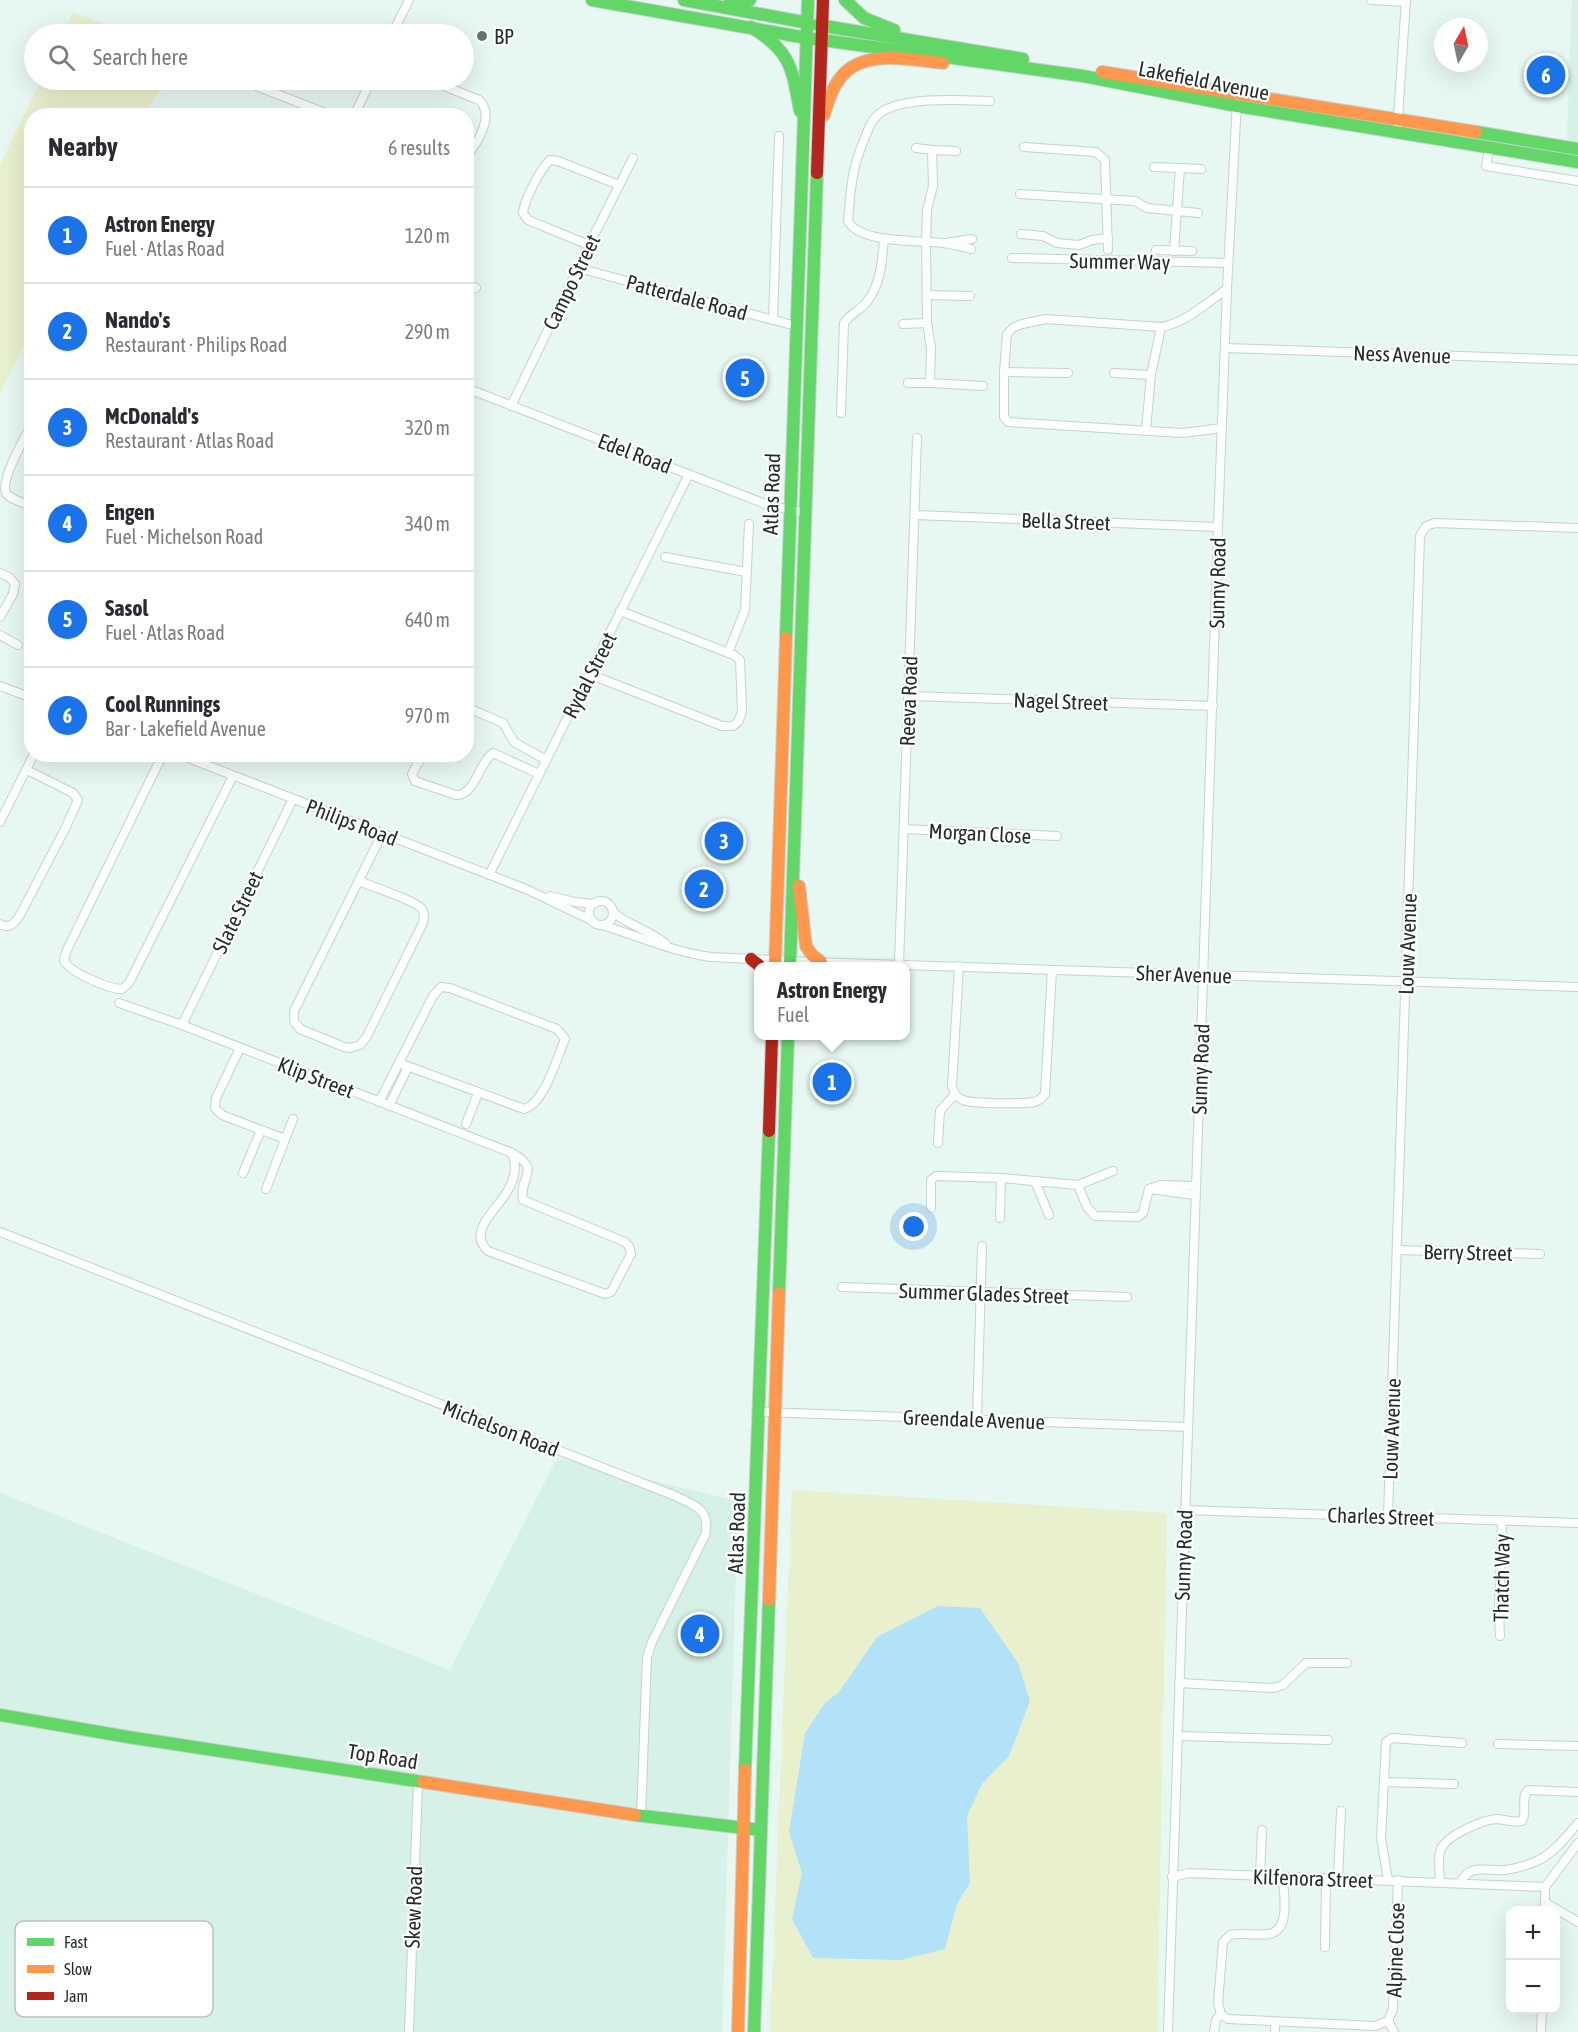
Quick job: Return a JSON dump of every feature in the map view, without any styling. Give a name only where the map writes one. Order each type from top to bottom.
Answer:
[{"type":"main road","name":"Lakefield Avenue","points":[[592,0],[807,38],[1010,65],[1237,101],[1398,118],[1578,150]]},
{"type":"main road","name":"Lakefield Avenue","points":[[684,0],[823,26],[995,53],[1397,132],[1578,162]]},
{"type":"main road","points":[[730,0],[750,0]]},
{"type":"main road","name":"Atlas Road","points":[[775,962],[808,0]]},
{"type":"main road","name":"Atlas Road","points":[[790,962],[823,0]]},
{"type":"main road","points":[[845,0],[855,12],[877,25],[995,53]]},
{"type":"main road","points":[[751,27],[774,41],[788,58],[804,136]]},
{"type":"main road","points":[[819,142],[827,104],[838,80],[844,72],[860,62],[883,58],[982,67],[1010,65]]},
{"type":"main road","points":[[793,855],[806,946],[821,962]]},
{"type":"main road","name":"Atlas Road","points":[[738,2032],[743,1829],[772,1040]]},
{"type":"main road","name":"Atlas Road","points":[[754,2032],[788,1040]]},
{"type":"main road","name":"Top Road","points":[[0,1715],[641,1816],[761,1830]]},
{"type":"street","points":[[397,24],[410,0]]},
{"type":"street","points":[[1371,0],[1406,1],[1397,132]]},
{"type":"street","points":[[267,90],[313,108]]},
{"type":"street","points":[[358,108],[366,90]]},
{"type":"street","points":[[454,90],[479,100],[484,105],[485,122],[474,146]]},
{"type":"street","points":[[972,244],[884,239],[861,232],[851,226],[848,221],[851,182],[855,161],[870,124],[879,114],[900,105],[929,101],[990,101]]},
{"type":"street","name":"Sunny Road","points":[[1168,2032],[1218,527],[1237,101]]},
{"type":"street","points":[[773,321],[779,136]]},
{"type":"street","points":[[1024,147],[1096,152],[1106,160],[1108,250]]},
{"type":"street","points":[[916,148],[956,151]]},
{"type":"street","points":[[1489,148],[1486,166],[1578,180]]},
{"type":"street","points":[[930,383],[931,348],[927,323],[926,242],[927,210],[933,186],[932,150]]},
{"type":"street","name":"Campo Street","points":[[511,406],[633,158]]},
{"type":"street","points":[[589,245],[528,220],[523,213],[525,203],[543,168],[550,160],[619,184]]},
{"type":"street","points":[[1154,167],[1201,170]]},
{"type":"street","points":[[1174,251],[1180,168]]},
{"type":"street","points":[[1020,194],[1135,201],[1147,208],[1198,213]]},
{"type":"street","points":[[1021,234],[1043,236],[1057,243],[1079,245],[1092,240],[1108,238]]},
{"type":"street","points":[[841,413],[844,323],[848,317],[861,309],[870,297],[881,269],[884,239]]},
{"type":"street","points":[[1156,250],[1192,251]]},
{"type":"street","name":"Summer Way","points":[[1012,258],[1228,263]]},
{"type":"street","name":"Patterdale Road","points":[[578,268],[796,326]]},
{"type":"street","points":[[1222,428],[1182,433],[1008,422],[1004,417],[1004,372],[1007,334],[1014,327],[1046,319],[1161,327],[1184,320],[1227,289]]},
{"type":"street","points":[[927,295],[970,297]]},
{"type":"street","points":[[903,324],[927,323]]},
{"type":"street","points":[[1146,430],[1151,375],[1161,327]]},
{"type":"street","name":"Ness Avenue","points":[[1225,348],[1578,360]]},
{"type":"street","points":[[1004,372],[1068,373]]},
{"type":"street","points":[[1114,373],[1151,375]]},
{"type":"street","points":[[908,382],[982,386]]},
{"type":"street","name":"Edel Road","points":[[474,391],[768,505],[805,513]]},
{"type":"street","name":"Reeva Road","points":[[899,962],[917,438]]},
{"type":"street","points":[[24,440],[4,480],[7,494],[24,502]]},
{"type":"street","name":"Rydal Street","points":[[489,875],[689,474]]},
{"type":"street","name":"Bella Street","points":[[915,515],[1218,527]]},
{"type":"street","name":"Louw Avenue","points":[[1388,1516],[1420,536],[1426,525],[1434,523],[1578,528]]},
{"type":"street","points":[[728,653],[745,610],[749,524]]},
{"type":"street","points":[[665,557],[746,572]]},
{"type":"street","points":[[0,573],[9,577],[15,584],[13,594],[0,618]]},
{"type":"street","points":[[589,674],[729,727],[738,722],[742,712],[741,664],[737,657],[620,611]]},
{"type":"street","points":[[0,635],[18,645]]},
{"type":"street","points":[[0,686],[24,695]]},
{"type":"street","name":"Nagel Street","points":[[909,696],[1213,706]]},
{"type":"street","points":[[474,710],[503,723],[514,742],[546,759]]},
{"type":"street","points":[[419,762],[412,774],[415,781],[456,795],[465,794],[489,754],[493,753],[539,774]]},
{"type":"street","points":[[0,822],[30,762]]},
{"type":"street","points":[[159,762],[64,960],[68,967],[77,973],[114,988],[122,989],[129,982],[233,776]]},
{"type":"street","name":"Philips Road","points":[[198,762],[526,889],[593,921]]},
{"type":"street","points":[[0,924],[11,926],[20,915],[78,800],[73,793],[27,770]]},
{"type":"street","name":"Slate Street","points":[[182,1025],[293,799]]},
{"type":"street","name":"Morgan Close","points":[[904,829],[1057,836]]},
{"type":"street","points":[[359,882],[416,904],[424,913],[424,918],[367,1036],[360,1045],[350,1048],[300,1029],[293,1017],[382,834]]},
{"type":"street","name":"Philips Road","points":[[526,889],[575,902],[594,904]]},
{"type":"street","points":[[668,946],[662,940],[628,924],[605,902],[594,904],[590,911],[593,921],[602,925],[696,955],[755,962]]},
{"type":"street","points":[[602,925],[609,921],[613,912]]},
{"type":"street","name":"Sher Avenue","points":[[910,964],[1578,987]]},
{"type":"street","points":[[958,966],[952,1086],[955,1094],[961,1100],[973,1102],[1032,1102],[1043,1096],[1046,1089],[1052,969]]},
{"type":"street","points":[[379,1102],[433,996],[438,989],[445,987],[557,1029],[565,1039],[537,1101],[531,1107],[521,1109],[399,1063]]},
{"type":"street","name":"Klip Street","points":[[119,1003],[182,1025],[512,1153]]},
{"type":"street","points":[[240,1048],[216,1098],[215,1108],[222,1115],[285,1139]]},
{"type":"street","points":[[389,1106],[408,1067]]},
{"type":"street","points":[[466,1124],[478,1093]]},
{"type":"street","points":[[938,1143],[940,1111],[955,1094]]},
{"type":"street","points":[[266,1189],[293,1119]]},
{"type":"street","points":[[243,1173],[261,1130]]},
{"type":"street","points":[[512,1153],[523,1159],[528,1166],[522,1194],[523,1200],[629,1246],[631,1254],[611,1292],[605,1294],[488,1251],[483,1246],[480,1233],[491,1211],[508,1190],[514,1172],[516,1161],[512,1153]]},
{"type":"street","points":[[931,1208],[931,1180],[935,1177],[1000,1178],[1078,1185],[1113,1171]]},
{"type":"street","points":[[1000,1178],[1000,1218]]},
{"type":"street","points":[[1035,1181],[1049,1215]]},
{"type":"street","points":[[1078,1185],[1087,1207],[1097,1217],[1138,1217],[1143,1213],[1149,1189],[1195,1191]]},
{"type":"street","name":"Michelson Road","points":[[0,1232],[673,1495],[701,1509],[706,1520],[705,1535],[646,1657],[641,1816]]},
{"type":"street","points":[[977,1419],[982,1246]]},
{"type":"street","name":"Berry Street","points":[[1397,1250],[1540,1254]]},
{"type":"street","name":"Summer Glades Street","points":[[842,1287],[1127,1297]]},
{"type":"street","name":"Greendale Avenue","points":[[760,1412],[1188,1427]]},
{"type":"street","name":"Charles Street","points":[[1184,1510],[1578,1523]]},
{"type":"street","name":"Thatch Way","points":[[1500,1636],[1498,1611],[1502,1520]]},
{"type":"street","points":[[1179,1683],[1274,1688],[1283,1685],[1306,1663],[1347,1663]]},
{"type":"street","points":[[1178,1736],[1328,1740]]},
{"type":"street","points":[[1388,1880],[1382,1838],[1386,1742],[1392,1738],[1462,1743]]},
{"type":"street","points":[[1498,1744],[1578,1746]]},
{"type":"street","name":"Skew Road","points":[[409,2032],[418,1782]]},
{"type":"street","points":[[1385,1782],[1454,1784]]},
{"type":"street","points":[[1440,1882],[1440,1852],[1451,1838],[1489,1821],[1499,1819],[1522,1821],[1525,1816],[1524,1796],[1528,1790],[1578,1792]]},
{"type":"street","points":[[1338,1878],[1341,1811]]},
{"type":"street","points":[[1460,1883],[1469,1871],[1508,1870],[1536,1861],[1552,1852],[1578,1823]]},
{"type":"street","points":[[1260,1876],[1262,1830]]},
{"type":"street","points":[[1546,1906],[1545,1887],[1578,1843]]},
{"type":"street","name":"Kilfenora Street","points":[[1172,1866],[1189,1873]]},
{"type":"street","name":"Kilfenora Street","points":[[1172,1877],[1189,1873],[1545,1887]]},
{"type":"street","points":[[1214,2032],[1216,2020],[1221,2014],[1218,2003],[1223,1942],[1230,1935],[1267,1935],[1278,1930],[1283,1920],[1283,1877]]},
{"type":"street","points":[[1325,1947],[1326,1878]]},
{"type":"street","name":"Alpine Close","points":[[1221,2014],[1235,2021],[1335,2028],[1375,2026],[1388,2020],[1393,2009],[1398,1880]]},
{"type":"street","points":[[1560,1914],[1578,1922]]},
{"type":"street","points":[[1541,2032],[1542,2014]]},
{"type":"street","points":[[1388,2020],[1394,2032]]},
{"type":"street","points":[[1275,2022],[1275,2032]]},
{"type":"shaded area","points":[[1572,0],[1578,0],[1578,144],[1567,142]]},
{"type":"shaded area","points":[[73,12],[104,24],[67,24]]},
{"type":"shaded area","points":[[36,90],[160,90],[149,108],[27,108]]},
{"type":"shaded area","points":[[24,115],[24,345],[0,394],[0,165]]},
{"type":"shaded area","points":[[557,1458],[738,1501],[722,2032],[0,2032],[0,1493],[450,1670]]},
{"type":"shaded area","points":[[792,1490],[1167,1513],[1157,2032],[770,2032]]},
{"type":"water","points":[[938,1606],[980,1608],[1018,1663],[1030,1701],[1009,1756],[982,1784],[967,1816],[970,1883],[957,1904],[945,1949],[901,1960],[813,1958],[792,1919],[802,1873],[789,1832],[805,1733],[825,1703],[839,1692],[877,1637]]},
{"type":"traffic: fast","points":[[592,0],[807,38]]},
{"type":"traffic: fast","points":[[684,0],[808,23]]},
{"type":"traffic: fast","points":[[730,0],[750,0]]},
{"type":"traffic: fast","points":[[786,638],[808,0]]},
{"type":"traffic: fast","points":[[845,0],[864,18],[894,30]]},
{"type":"traffic: fast","points":[[818,25],[1023,59]]},
{"type":"traffic: fast","points":[[751,27],[774,44],[788,62],[795,83],[800,111]]},
{"type":"traffic: fast","points":[[815,39],[1083,76],[1237,106],[1578,162]]},
{"type":"traffic: fast","points":[[1476,132],[1578,149]]},
{"type":"traffic: fast","points":[[790,962],[817,173]]},
{"type":"traffic: fast","points":[[779,1293],[788,1040]]},
{"type":"traffic: fast","points":[[745,1770],[769,1131]]},
{"type":"traffic: fast","points":[[754,2032],[769,1600]]},
{"type":"traffic: fast","points":[[0,1715],[423,1782]]},
{"type":"traffic: fast","points":[[635,1815],[761,1830]]},
{"type":"traffic: slow","points":[[824,115],[838,81],[851,68],[862,62],[903,58],[943,63]]},
{"type":"traffic: slow","points":[[1102,72],[1476,132]]},
{"type":"traffic: slow","points":[[775,962],[786,638]]},
{"type":"traffic: slow","points":[[799,886],[806,946],[821,962]]},
{"type":"traffic: slow","points":[[769,1600],[779,1293]]},
{"type":"traffic: slow","points":[[738,2032],[745,1770]]},
{"type":"traffic: slow","points":[[423,1782],[635,1815]]},
{"type":"traffic: jam","points":[[817,173],[823,0]]},
{"type":"traffic: jam","points":[[751,959],[755,962]]},
{"type":"traffic: jam","points":[[769,1131],[772,1040]]},
{"type":"place","name":"BP","points":[[482,36]]},
{"type":"place","name":"Cool Runnings","points":[[1546,75]]},
{"type":"place","name":"Sasol","points":[[745,378]]},
{"type":"place","name":"McDonald's","points":[[724,841]]},
{"type":"place","name":"Nando's","points":[[704,889]]},
{"type":"place","name":"Astron Energy","points":[[832,1082]]},
{"type":"place","name":"Engen","points":[[700,1634]]}]
